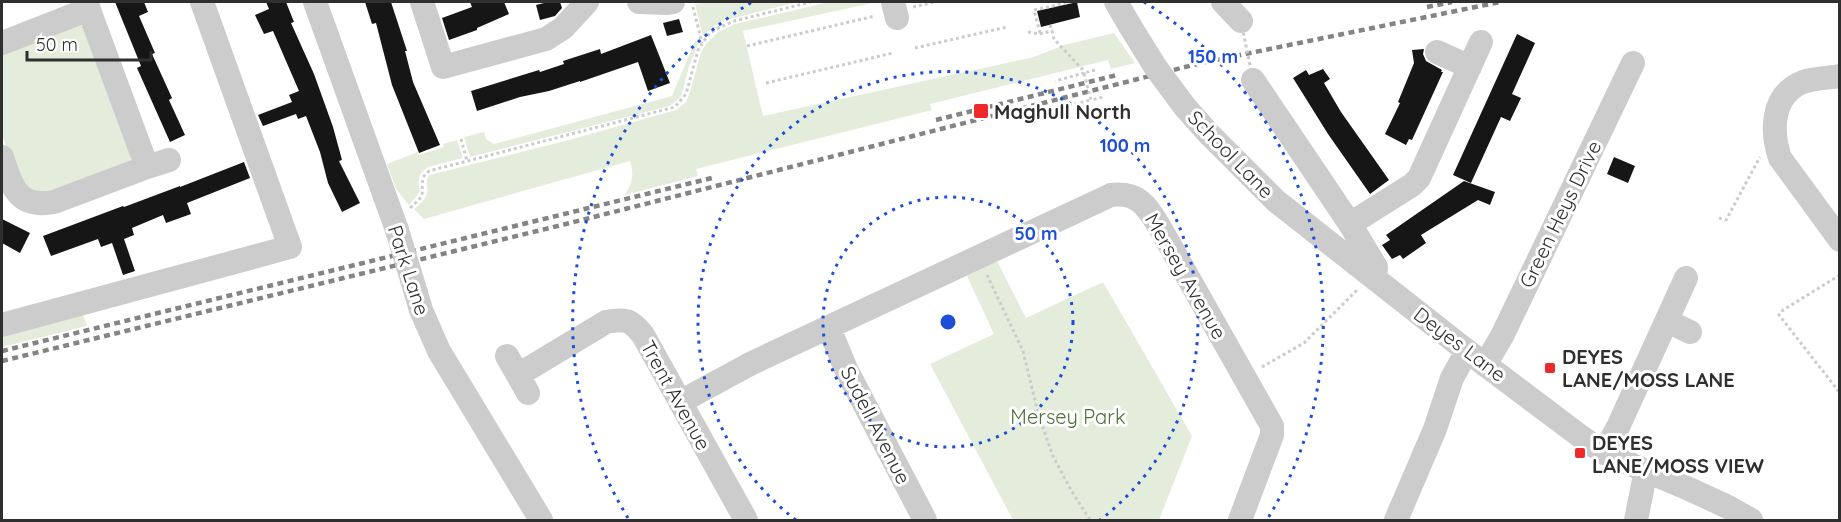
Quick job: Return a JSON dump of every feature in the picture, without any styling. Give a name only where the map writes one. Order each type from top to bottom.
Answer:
[{"type":"street","points":[[2,325],[290,247],[202,2]]},
{"type":"street","name":"Park Lane","points":[[315,2],[395,223],[421,310],[439,351],[541,520]]},
{"type":"street","points":[[422,2],[442,67],[546,39],[563,28],[587,2]]},
{"type":"street","points":[[639,2],[673,2]]},
{"type":"street","name":"School Lane","points":[[1116,2],[1156,68],[1185,107],[1216,142],[1276,201],[1369,281]]},
{"type":"street","points":[[1223,2],[1241,21]]},
{"type":"street","points":[[2,43],[88,5],[158,164],[43,204],[18,194],[12,187],[2,157]]},
{"type":"street","points":[[1350,224],[1412,185],[1419,178],[1481,42]]},
{"type":"street","points":[[1437,52],[1470,67]]},
{"type":"street","name":"Green Heys Drive","points":[[1396,520],[1434,429],[1452,378],[1502,336],[1633,63]]},
{"type":"street","points":[[1839,76],[1801,83],[1786,94],[1779,104],[1774,126],[1775,143],[1780,158],[1839,240]]},
{"type":"street","points":[[1253,80],[1350,224],[1376,267],[1369,281]]},
{"type":"street","name":"Mersey Avenue","points":[[680,402],[752,363],[1111,195],[1132,196],[1144,203],[1149,210],[1272,426],[1272,435],[1240,520]]},
{"type":"street","points":[[1604,453],[1686,278]]},
{"type":"street","name":"Deyes Lane","points":[[1369,281],[1604,453],[1718,502],[1751,520]]},
{"type":"street","name":"Trent Avenue","points":[[518,374],[606,322],[618,319],[634,324],[643,335],[746,520]]},
{"type":"street","points":[[1667,321],[1690,332]]},
{"type":"street","name":"Sudell Avenue","points":[[829,328],[851,379],[925,520]]},
{"type":"street","points":[[1636,520],[1646,470]]},
{"type":"path","points":[[692,2],[702,43]]},
{"type":"path","points":[[395,223],[421,198],[423,177],[429,171],[675,107],[686,94],[698,50],[708,35],[724,24],[811,2]]},
{"type":"path","points":[[747,46],[935,2]]},
{"type":"path","points":[[1041,34],[1034,10],[1071,2]]},
{"type":"path","points":[[1241,21],[1253,80]]},
{"type":"path","points":[[1050,25],[1054,39],[1083,70],[1090,100]]},
{"type":"path","points":[[915,48],[1007,27]]},
{"type":"path","points":[[1028,32],[1041,34],[1052,31]]},
{"type":"path","points":[[766,83],[893,53]]},
{"type":"path","points":[[1055,81],[1095,70]]},
{"type":"path","points":[[1063,107],[1103,97]]},
{"type":"path","points":[[461,139],[467,161]]},
{"type":"path","points":[[1719,218],[1726,220],[1762,154],[1775,143]]},
{"type":"path","points":[[992,251],[984,268],[995,296],[1023,351],[1039,417],[1053,456],[1090,520]]},
{"type":"path","points":[[1839,275],[1780,312],[1779,315],[1839,393]]},
{"type":"path","points":[[1244,376],[1304,343],[1369,281]]},
{"type":"green space","points":[[798,2],[723,21],[703,36],[695,4]]},
{"type":"green space","points":[[829,2],[877,2],[743,31],[763,116],[1034,57],[1064,45],[1114,33],[1135,63],[1111,69],[1108,60],[930,104],[932,110],[696,169],[698,176],[625,195],[632,178],[630,161],[424,219],[414,209],[426,196],[429,175],[676,110],[686,102],[701,52],[718,32],[735,24]]},
{"type":"green space","points":[[80,25],[86,28],[133,154],[128,166],[47,194],[31,191],[16,173],[2,135],[2,53]]},
{"type":"green space","points":[[695,41],[699,42],[681,97],[670,106],[470,157],[464,137],[484,132],[486,139],[494,144],[672,96]]},
{"type":"green space","points":[[457,140],[463,158],[428,167],[422,172],[419,178],[420,192],[409,205],[396,189],[387,164],[418,152],[419,155],[444,147],[443,144]]},
{"type":"green space","name":"Mersey Park","points":[[997,261],[1026,318],[1103,282],[1192,436],[1159,520],[1013,520],[930,364],[994,334],[967,276]]},
{"type":"green space","points":[[81,310],[87,326],[2,347],[2,331]]},
{"type":"building","points":[[115,2],[144,2],[148,12],[139,16],[155,53],[152,54],[172,98],[169,100],[185,135],[170,142],[137,68],[141,66]]},
{"type":"building","points":[[266,2],[286,2],[294,22],[291,23],[314,74],[333,127],[342,160],[339,161],[360,203],[342,212],[328,183],[320,152],[306,116],[298,119],[296,114],[263,126],[258,115],[292,102],[289,95],[299,91],[273,31],[264,34],[255,15],[269,9]]},
{"type":"building","points":[[365,2],[391,2],[407,51],[405,51],[413,82],[440,145],[419,153],[392,85],[376,23],[372,24]]},
{"type":"building","points":[[470,2],[504,2],[509,14],[477,30],[449,40],[442,18],[472,7]]},
{"type":"building","points":[[560,2],[562,8],[555,16],[540,20],[536,5]]},
{"type":"building","points":[[1077,2],[1080,17],[1041,27],[1037,11]]},
{"type":"building","points":[[679,19],[683,32],[667,36],[663,23]]},
{"type":"building","points":[[1517,34],[1535,43],[1512,94],[1521,98],[1510,121],[1501,117],[1471,183],[1453,175]]},
{"type":"building","points":[[651,35],[670,83],[648,91],[638,62],[580,82],[520,97],[477,111],[471,91],[539,70],[540,72],[564,64],[563,61],[600,49],[601,54]]},
{"type":"building","points":[[1424,49],[1423,54],[1426,61],[1443,72],[1412,140],[1409,139],[1406,145],[1385,134],[1400,103],[1398,102],[1414,63],[1412,50]]},
{"type":"building","points":[[1323,69],[1330,79],[1324,83],[1341,112],[1389,180],[1370,194],[1328,134],[1293,78],[1306,70],[1309,75]]},
{"type":"building","points":[[1614,157],[1635,166],[1628,183],[1607,174]]},
{"type":"building","points":[[244,162],[250,178],[187,203],[191,214],[166,223],[163,215],[132,228],[134,235],[124,239],[135,271],[123,275],[112,243],[101,247],[98,239],[51,256],[43,236]]},
{"type":"building","points":[[1464,181],[1495,192],[1490,205],[1478,200],[1421,235],[1426,243],[1403,259],[1400,255],[1392,259],[1382,245],[1390,240],[1386,235]]},
{"type":"building","points":[[2,219],[30,233],[20,253],[2,243]]},
{"type":"railway","points":[[1427,7],[1452,2]]},
{"type":"railway","points":[[2,361],[566,224],[1201,63],[1500,2]]},
{"type":"railway","points":[[936,120],[1117,75]]},
{"type":"railway","points":[[2,351],[716,177]]},
{"type":"place","name":"Maghull North","points":[[981,111]]},
{"type":"place","name":"DEYES LANE/MOSS LANE","points":[[1550,368]]},
{"type":"place","name":"DEYES LANE/MOSS VIEW","points":[[1580,453]]}]
